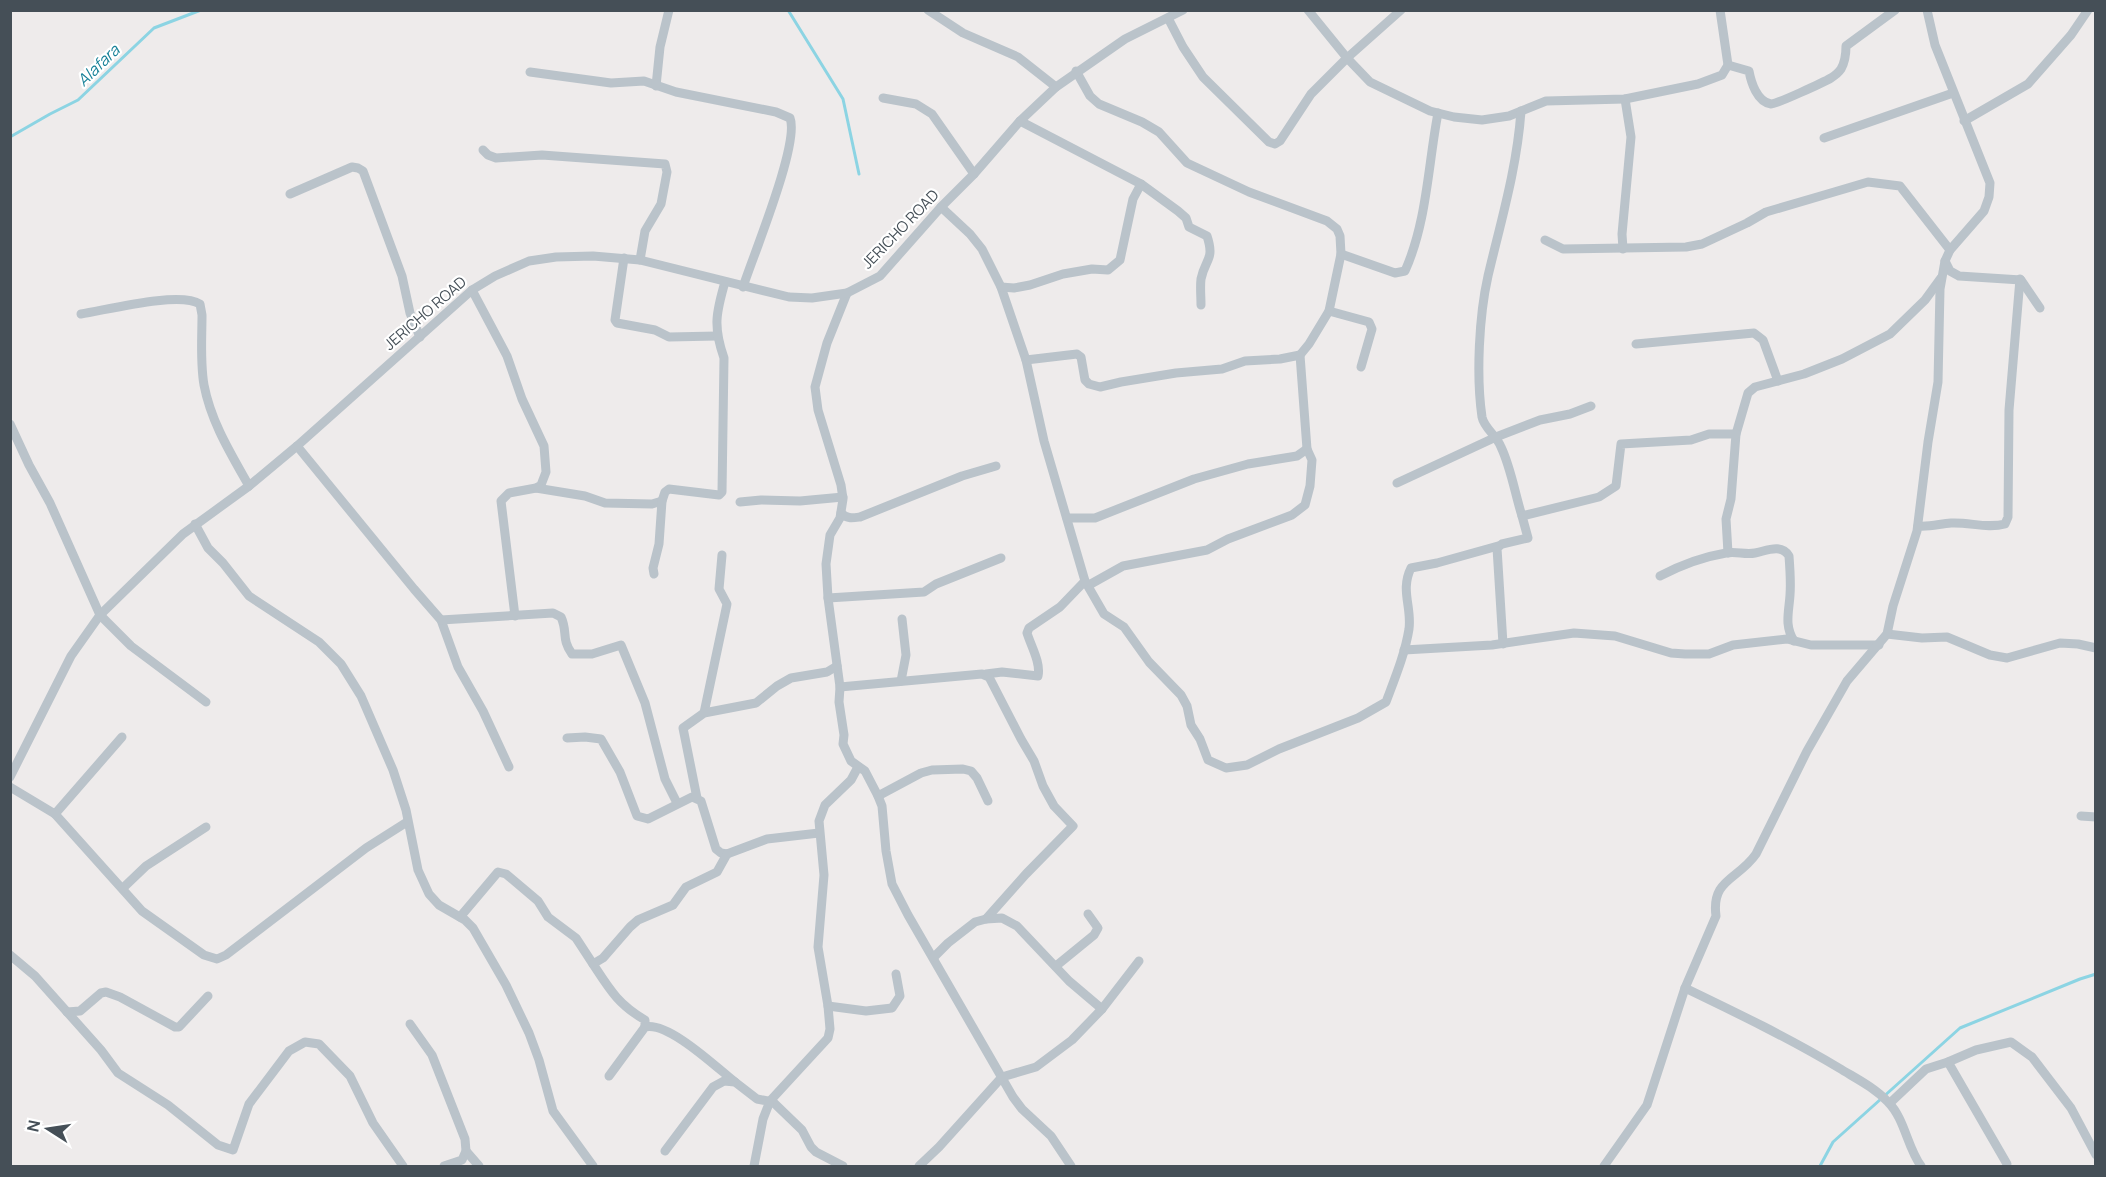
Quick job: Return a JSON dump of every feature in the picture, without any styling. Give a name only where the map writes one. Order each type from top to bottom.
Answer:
[{"type":"street","points":[[656,86],[660,47],[669,10]]},
{"type":"street","points":[[928,10],[963,33],[1018,57],[1056,87]]},
{"type":"street","name":"JERICHO ROAD","points":[[12,772],[71,656],[100,615],[195,524],[249,486],[297,446],[472,290],[495,276],[529,261],[565,257],[640,260],[789,297],[812,298],[847,293],[880,276],[1020,121],[1056,87],[1125,39],[1183,10]]},
{"type":"street","points":[[1308,10],[1370,82],[1438,113],[1482,120],[1509,116],[1546,101],[1625,99],[1698,84],[1722,75],[1728,65],[1720,10]]},
{"type":"street","points":[[1168,18],[1183,47],[1203,77],[1272,143],[1278,143],[1311,94],[1401,10]]},
{"type":"street","points":[[1728,65],[1749,70],[1755,90],[1762,99],[1771,104],[1783,101],[1832,78],[1841,69],[1846,56],[1846,46],[1895,10]]},
{"type":"street","points":[[1604,1167],[1647,1105],[1685,988],[1716,915],[1714,903],[1716,893],[1748,865],[1756,854],[1807,751],[1847,681],[1887,634],[1893,606],[1918,526],[1938,382],[1940,289],[1945,261],[1950,250],[1984,211],[1989,197],[1990,183],[1935,45],[1927,10]]},
{"type":"street","points":[[1964,121],[2028,84],[2072,35],[2088,10]]},
{"type":"street","points":[[1026,360],[1077,354],[1081,357],[1085,380],[1089,384],[1100,387],[1120,381],[1222,369],[1245,361],[1280,359],[1300,355],[1329,311],[1341,254],[1340,236],[1332,224],[1248,192],[1187,163],[1159,132],[1142,122],[1099,104],[1090,96],[1076,71]]},
{"type":"street","points":[[530,72],[611,82],[644,81],[676,92],[776,112],[790,118],[793,129],[781,181],[743,286]]},
{"type":"street","points":[[1824,138],[1953,93]]},
{"type":"street","points":[[883,98],[916,104],[932,114],[974,174]]},
{"type":"street","points":[[1623,249],[1622,234],[1631,136],[1625,99]]},
{"type":"street","points":[[941,207],[970,234],[982,249],[1001,287],[1026,360],[1044,441],[1077,556],[1087,583],[1104,614],[1124,627],[1149,662],[1181,695],[1187,705],[1191,725],[1200,739],[1208,760],[1226,768],[1247,765],[1279,749],[1358,718],[1386,702],[1404,650],[1409,627],[1405,580],[1411,568],[1437,564],[1528,538],[1502,447],[1482,419],[1480,368],[1481,325],[1488,277],[1519,145],[1521,111]]},
{"type":"street","points":[[1341,254],[1395,273],[1405,271],[1427,190],[1428,169],[1438,113]]},
{"type":"street","points":[[1020,121],[1141,184],[1186,218],[1189,227],[1207,236],[1211,250],[1202,277],[1201,305]]},
{"type":"street","points":[[483,150],[496,158],[542,155],[665,164],[667,172],[661,204],[645,231],[640,260]]},
{"type":"street","points":[[290,194],[352,167],[363,171],[402,276],[410,313],[420,337]]},
{"type":"street","points":[[1545,240],[1563,249],[1686,247],[1702,243],[1766,212],[1868,182],[1900,186],[1950,250]]},
{"type":"street","points":[[1001,287],[1014,288],[1030,285],[1064,274],[1092,269],[1108,270],[1115,265],[1120,261],[1133,199],[1141,184]]},
{"type":"street","points":[[624,258],[615,320],[617,323],[655,330],[669,338],[717,336]]},
{"type":"street","points":[[1945,261],[1950,271],[1959,276],[2020,279],[2025,282],[2040,308]]},
{"type":"street","points":[[1728,552],[1726,519],[1731,499],[1736,434],[1748,393],[1755,387],[1804,375],[1842,359],[1890,334],[1925,300],[1942,278]]},
{"type":"street","points":[[1918,526],[1967,523],[1994,527],[2005,524],[2008,517],[2009,410],[2020,279]]},
{"type":"street","points":[[654,574],[665,492],[669,489],[719,495],[722,492],[724,358],[716,324],[725,282]]},
{"type":"street","points":[[472,290],[507,356],[522,399],[544,446],[545,478],[536,488]]},
{"type":"street","points":[[847,293],[827,343],[815,387],[818,410],[843,497],[841,513],[828,545],[826,564],[828,598],[840,687],[843,744],[851,761],[865,771],[882,806],[892,884],[908,915],[934,957],[984,1049],[1022,1109],[1051,1136],[1071,1167]]},
{"type":"street","points":[[81,314],[175,299],[192,300],[200,304],[204,383],[210,409],[227,447],[249,486]]},
{"type":"street","points":[[1329,311],[1371,324],[1372,330],[1361,367]]},
{"type":"street","points":[[1636,344],[1754,333],[1763,340],[1778,381]]},
{"type":"street","points":[[840,687],[1002,672],[1038,676],[1037,660],[1027,633],[1029,628],[1060,607],[1087,583],[1123,566],[1207,550],[1228,539],[1292,515],[1305,504],[1310,486],[1311,460],[1307,449],[1300,355]]},
{"type":"street","points":[[1397,483],[1496,436],[1540,420],[1570,414],[1592,406]]},
{"type":"street","points":[[10,424],[13,435],[54,513],[100,615],[132,646],[206,702]]},
{"type":"street","points":[[1522,516],[1599,497],[1617,486],[1621,444],[1691,440],[1709,434],[1736,434]]},
{"type":"street","points":[[297,446],[441,620],[458,667],[483,711],[508,767]]},
{"type":"street","points":[[1067,518],[1095,518],[1194,479],[1248,464],[1297,456],[1307,449]]},
{"type":"street","points":[[841,513],[852,519],[860,517],[962,476],[996,466]]},
{"type":"street","points":[[515,616],[501,501],[509,493],[536,488],[576,494],[605,503],[652,504],[662,501]]},
{"type":"street","points":[[740,502],[843,497]]},
{"type":"street","points":[[195,524],[208,548],[249,596],[319,642],[341,664],[361,696],[393,770],[418,870],[429,894],[439,905],[460,917],[473,928],[506,985],[539,1060],[553,1111],[593,1167]]},
{"type":"street","points":[[1498,546],[1503,644]]},
{"type":"street","points":[[1659,576],[1698,559],[1728,552],[1752,554],[1776,548],[1786,552],[1789,556],[1790,596],[1787,624],[1788,632],[1794,641]]},
{"type":"street","points":[[704,713],[727,603],[718,589],[722,555]]},
{"type":"street","points":[[828,598],[924,592],[936,584],[1001,558]]},
{"type":"street","points":[[441,620],[553,613],[558,614],[563,622],[565,644],[572,654],[592,654],[621,645],[645,703],[664,778],[677,803]]},
{"type":"street","points":[[901,681],[906,655],[902,619]]},
{"type":"street","points":[[1404,650],[1503,644],[1574,633],[1615,636],[1671,653],[1685,654],[1709,654],[1733,645],[1765,640],[1794,641],[1811,645],[1879,645]]},
{"type":"street","points":[[1887,634],[1922,638],[1947,637],[1990,655],[2007,658],[2060,643],[2096,648]]},
{"type":"street","points":[[819,833],[767,839],[727,854],[721,853],[716,849],[701,801],[698,798],[683,728],[704,713],[756,703],[791,678],[827,672],[837,666]]},
{"type":"street","points":[[986,674],[1034,761],[1043,786],[1054,806],[1073,826],[986,919]]},
{"type":"street","points":[[55,814],[122,737]]},
{"type":"street","points":[[567,738],[601,739],[620,772],[637,816],[648,819],[677,803],[692,797],[698,798]]},
{"type":"street","points":[[754,1167],[763,1119],[770,1101],[828,1038],[830,1029],[828,1006],[818,947],[824,875],[819,821],[825,805],[851,780],[858,767]]},
{"type":"street","points":[[878,796],[921,772],[963,768],[971,771],[977,778],[988,801]]},
{"type":"street","points":[[10,787],[55,814],[142,911],[204,955],[217,958],[226,955],[366,848],[407,822]]},
{"type":"street","points":[[2081,816],[2096,817]]},
{"type":"street","points":[[123,888],[146,866],[206,826]]},
{"type":"street","points":[[594,964],[603,958],[638,920],[673,905],[686,887],[717,872],[727,854]]},
{"type":"street","points":[[460,917],[498,872],[506,874],[538,901],[548,917],[576,938],[612,994],[630,1011],[645,1020],[645,1027]]},
{"type":"street","points":[[1056,966],[1094,936],[1098,928],[1088,914]]},
{"type":"street","points":[[934,957],[975,922],[1002,918],[1017,926],[1069,981],[1102,1009]]},
{"type":"street","points":[[10,955],[35,976],[118,1073],[168,1106],[218,1145],[233,1150],[249,1104],[289,1051],[305,1042],[319,1044],[350,1076],[373,1123],[403,1167]]},
{"type":"street","points":[[919,1167],[1002,1077],[1036,1067],[1072,1040],[1102,1009],[1139,961]]},
{"type":"street","points":[[828,1006],[866,1011],[892,1008],[900,996],[896,974]]},
{"type":"street","points":[[1685,988],[1781,1036],[1876,1091],[1890,1103],[1921,1167]]},
{"type":"street","points":[[67,1012],[80,1011],[101,993],[106,992],[179,1027],[208,996]]},
{"type":"street","points":[[410,1024],[432,1055],[465,1139],[466,1150],[462,1160],[444,1167]]},
{"type":"street","points":[[609,1076],[645,1027],[651,1025],[666,1030],[757,1099],[773,1102],[802,1130],[816,1152],[843,1167]]},
{"type":"street","points":[[1890,1103],[1926,1070],[1976,1050],[2011,1042],[2032,1057],[2071,1108],[2096,1155]]},
{"type":"street","points":[[1948,1062],[2007,1164]]},
{"type":"street","points":[[666,1151],[713,1087],[724,1081],[735,1082]]},
{"type":"street","points":[[466,1150],[479,1167]]},
{"type":"waterway","name":"Alafara","points":[[10,137],[78,100],[154,28],[201,10]]},
{"type":"waterway","points":[[788,10],[843,99],[859,174]]},
{"type":"waterway","points":[[1820,1166],[1833,1142],[1960,1028],[2096,974]]}]
